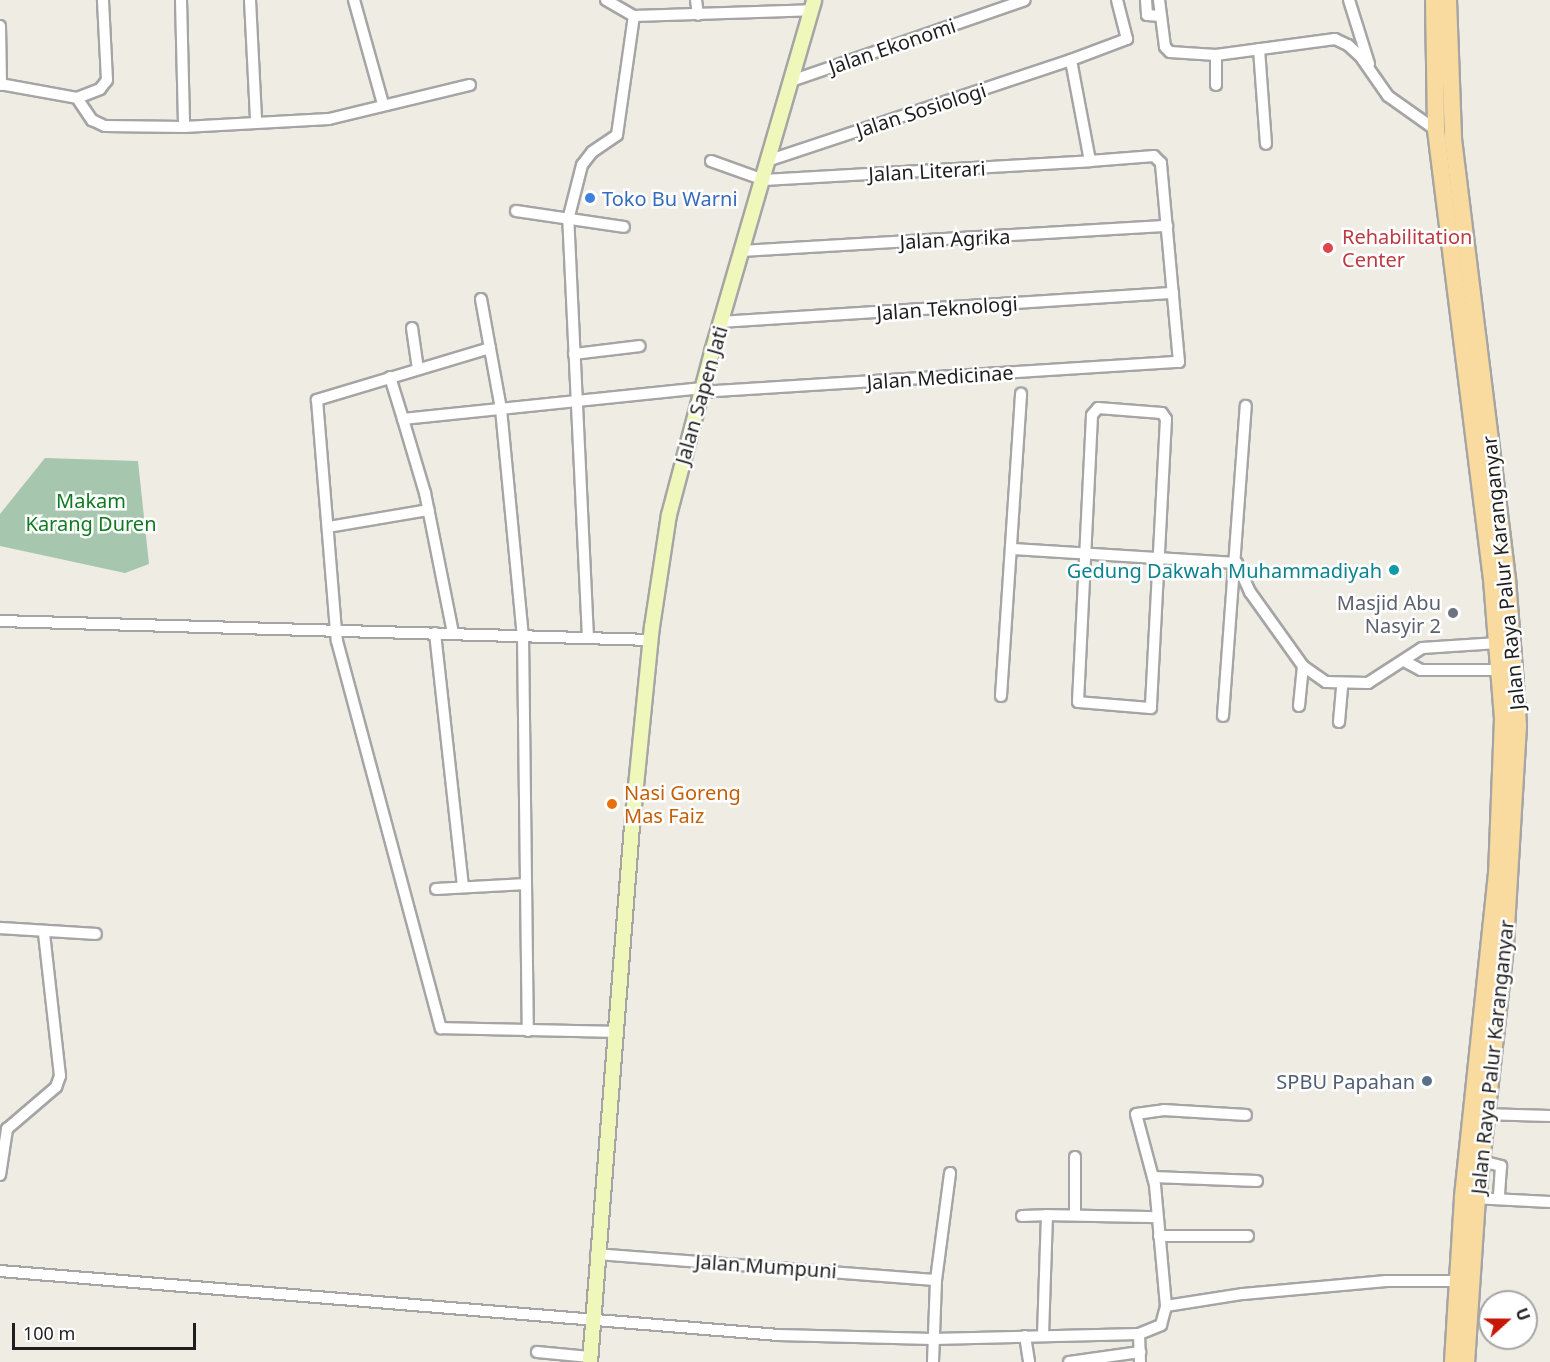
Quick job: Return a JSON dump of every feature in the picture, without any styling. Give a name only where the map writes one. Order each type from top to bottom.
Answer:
[{"type":"main road","name":"Jalan Raya Palur Karanganyar","points":[[1434,0],[1436,130],[1501,670],[1497,873],[1480,1114],[1482,1161],[1470,1198],[1466,1362]]},
{"type":"main road","name":"Jalan Raya Palur Karanganyar","points":[[1448,0],[1453,139],[1507,578],[1518,726],[1512,862],[1470,1198],[1457,1281],[1453,1362]]},
{"type":"street","points":[[0,26],[1,85],[77,98],[100,89],[107,80],[103,0]]},
{"type":"street","points":[[181,0],[184,127]]},
{"type":"street","points":[[250,0],[256,120]]},
{"type":"street","points":[[354,0],[383,104]]},
{"type":"street","points":[[606,0],[634,16],[698,15],[813,5]]},
{"type":"street","points":[[696,0],[698,15]]},
{"type":"street","name":"Jalan Ekonomi","points":[[794,80],[1024,0]]},
{"type":"street","name":"Jalan Sosiologi","points":[[770,160],[1071,60],[1127,39],[1117,0]]},
{"type":"street","points":[[1146,0],[1156,16],[1167,51],[1216,55],[1335,39],[1348,45],[1388,96],[1436,130]]},
{"type":"street","points":[[1156,16],[1159,0]]},
{"type":"street","points":[[1349,0],[1372,75]]},
{"type":"street","name":"Jalan Sapen Jati","points":[[590,1360],[596,1254],[650,640],[674,489],[701,390],[794,80],[813,5]]},
{"type":"street","points":[[588,638],[568,220],[582,165],[592,152],[617,135],[634,16]]},
{"type":"street","points":[[1259,50],[1266,144]]},
{"type":"street","points":[[1216,55],[1216,85]]},
{"type":"street","points":[[1071,60],[1090,161]]},
{"type":"street","points":[[77,98],[92,120],[105,126],[184,127],[256,120],[313,121],[470,85]]},
{"type":"street","name":"Jalan Literari","points":[[764,180],[1154,156],[1162,168],[1167,226]]},
{"type":"street","points":[[711,161],[764,180]]},
{"type":"street","points":[[516,211],[624,227]]},
{"type":"street","points":[[1167,226],[1173,293]]},
{"type":"street","name":"Jalan Agrika","points":[[742,251],[1167,226]]},
{"type":"street","name":"Jalan Teknologi","points":[[721,322],[1173,293]]},
{"type":"street","name":"Jalan Medicinae","points":[[402,420],[701,390],[1179,362],[1173,293]]},
{"type":"street","points":[[481,299],[501,409],[523,636],[527,722],[528,1031]]},
{"type":"street","points":[[412,328],[418,369]]},
{"type":"street","points":[[574,354],[640,346]]},
{"type":"street","points":[[490,348],[317,400],[336,631],[441,1028],[616,1032]]},
{"type":"street","points":[[390,377],[429,510],[453,633]]},
{"type":"street","points":[[1001,696],[1013,549],[1021,394]]},
{"type":"street","points":[[1223,716],[1237,563],[1246,406]]},
{"type":"street","points":[[1098,408],[1165,416],[1157,557],[1151,708],[1078,702],[1092,415],[1098,408]]},
{"type":"street","points":[[328,527],[429,510]]},
{"type":"street","points":[[1013,549],[1237,563]]},
{"type":"street","points":[[1237,563],[1250,592],[1303,666],[1319,679],[1342,685],[1368,683],[1426,648],[1498,643]]},
{"type":"street","points":[[0,621],[650,640]]},
{"type":"street","points":[[435,633],[463,886]]},
{"type":"street","points":[[1406,662],[1426,670],[1501,670]]},
{"type":"street","points":[[1299,706],[1303,666]]},
{"type":"street","points":[[1339,722],[1342,685]]},
{"type":"street","points":[[436,890],[463,886],[526,884]]},
{"type":"street","points":[[494,886],[495,897]]},
{"type":"street","points":[[0,928],[44,933],[96,934]]},
{"type":"street","points":[[0,1175],[4,1129],[56,1087],[60,1076],[44,933]]},
{"type":"street","points":[[0,1271],[778,1335],[933,1339],[1139,1334],[1161,1325],[1166,1306],[1153,1177],[1135,1121],[1138,1112],[1246,1115]]},
{"type":"street","points":[[1480,1114],[1550,1116]]},
{"type":"street","points":[[1075,1157],[1075,1215]]},
{"type":"street","points":[[1482,1161],[1501,1166],[1499,1198]]},
{"type":"street","points":[[933,1362],[936,1280],[950,1173]]},
{"type":"street","points":[[1153,1177],[1257,1181]]},
{"type":"street","points":[[1470,1198],[1550,1202]]},
{"type":"street","points":[[1043,1335],[1047,1215]]},
{"type":"street","points":[[1022,1216],[1156,1217]]},
{"type":"street","points":[[1159,1236],[1248,1236]]},
{"type":"street","name":"Jalan Mumpuni","points":[[596,1254],[936,1280]]},
{"type":"street","points":[[1166,1306],[1274,1291],[1457,1281]]},
{"type":"street","points":[[1070,1362],[1140,1357],[1139,1334]]},
{"type":"street","points":[[1024,1336],[1029,1362]]},
{"type":"street","points":[[537,1352],[590,1360]]},
{"type":"green space","name":"Makam Karang Duren","points":[[45,458],[138,461],[149,564],[125,573],[0,546],[0,514]]},
{"type":"place","name":"Toko Bu Warni","points":[[590,198]]},
{"type":"place","name":"Rehabilitation Center","points":[[1328,248]]},
{"type":"place","name":"Gedung Dakwah Muhammadiyah","points":[[1394,570]]},
{"type":"place","name":"Masjid Abu Nasyir 2","points":[[1453,613]]},
{"type":"place","name":"Nasi Goreng Mas Faiz","points":[[612,804]]},
{"type":"place","name":"SPBU Papahan","points":[[1427,1081]]}]
